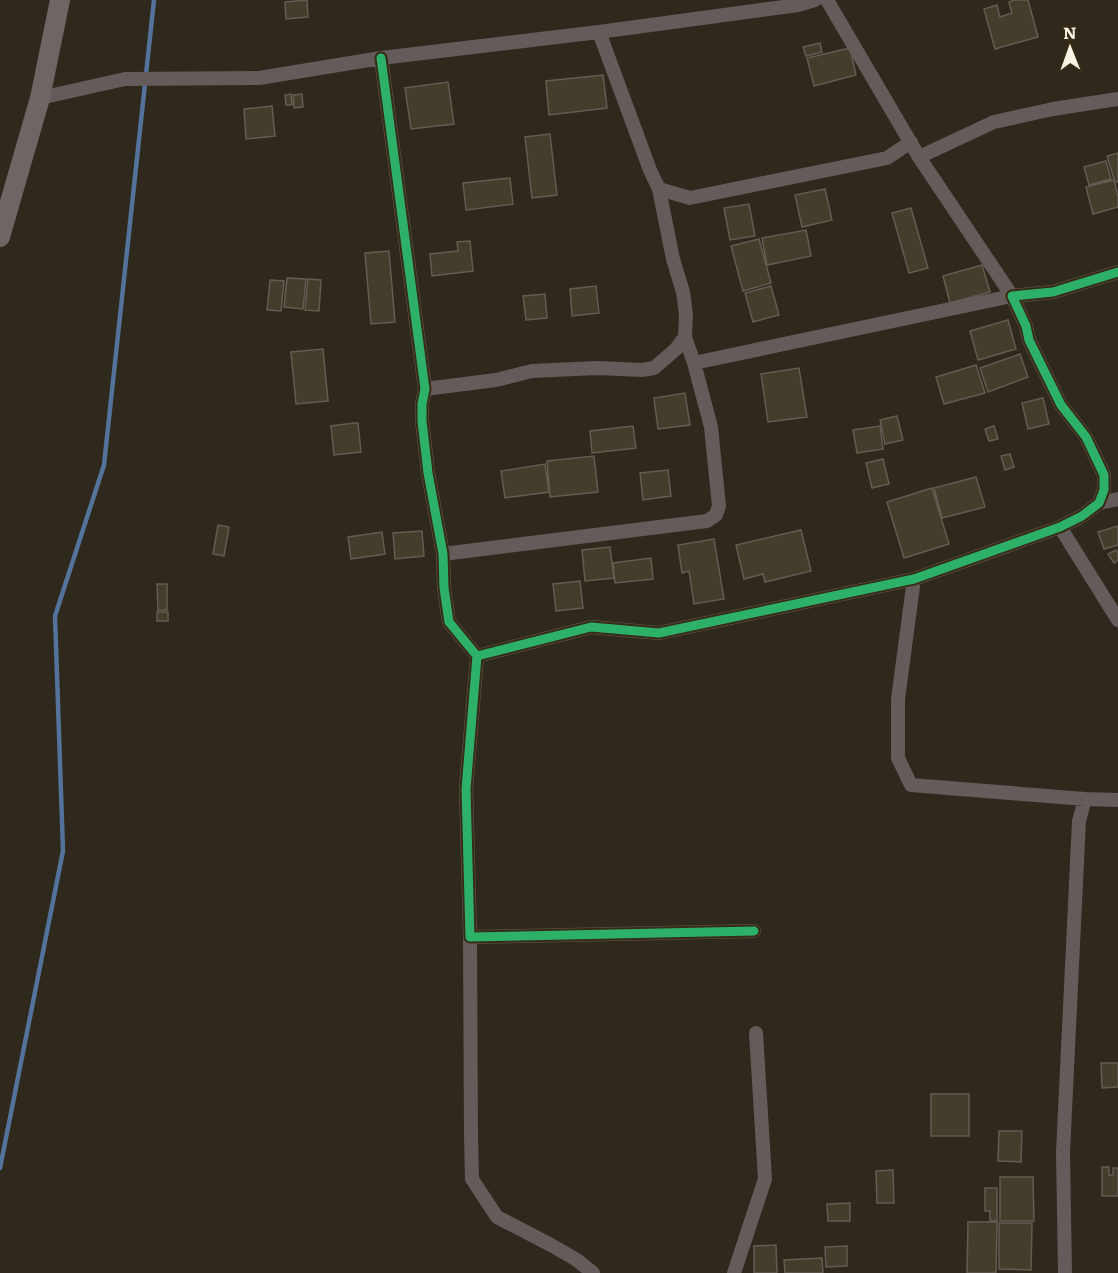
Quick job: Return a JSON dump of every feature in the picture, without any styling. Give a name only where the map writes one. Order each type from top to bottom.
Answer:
[{"type":"street","points":[[0,237],[40,98],[60,0]]},
{"type":"street","points":[[40,98],[125,79],[259,78],[381,58],[599,32],[798,5],[815,0]]},
{"type":"street","points":[[477,656],[591,627],[659,633],[914,579],[1060,527],[1082,516],[1099,502],[1104,490],[1104,475],[1086,437],[1061,405],[1029,340],[1026,326],[1012,296],[919,157],[827,0]]},
{"type":"street","points":[[443,554],[707,521],[716,515],[719,506],[711,427],[685,337],[686,314],[683,292],[673,259],[659,189],[599,32]]},
{"type":"street","points":[[381,58],[425,389],[422,422],[428,473],[443,554],[444,588],[449,622],[477,656],[466,789],[472,1179],[497,1217],[577,1260],[592,1273]]},
{"type":"street","points":[[919,157],[994,122],[1053,109],[1118,99]]},
{"type":"street","points":[[659,189],[690,198],[888,158],[911,142]]},
{"type":"street","points":[[694,363],[1012,296],[1053,292],[1118,272]]},
{"type":"street","points":[[425,389],[496,380],[531,371],[654,368],[676,349],[685,337]]},
{"type":"street","points":[[1099,502],[1118,499]]},
{"type":"street","points":[[1060,527],[1118,620]]},
{"type":"street","points":[[914,579],[898,699],[898,758],[911,785],[1118,800]]},
{"type":"street","points":[[1065,1273],[1064,1140],[1078,821],[1084,799]]},
{"type":"street","points":[[470,937],[754,931]]},
{"type":"street","points":[[734,1273],[765,1179],[756,1033]]},
{"type":"building","points":[[307,0],[308,17],[286,19],[285,2]]},
{"type":"building","points":[[1028,0],[1038,37],[995,49],[984,9],[997,5],[1000,17],[1012,13],[1009,2]]},
{"type":"building","points":[[820,43],[822,52],[806,56],[803,47]]},
{"type":"building","points":[[850,48],[856,75],[814,86],[807,58]]},
{"type":"building","points":[[603,75],[607,108],[549,115],[546,81]]},
{"type":"building","points":[[448,82],[454,124],[411,129],[405,88]]},
{"type":"building","points":[[291,94],[292,105],[286,105],[285,95]]},
{"type":"building","points":[[302,94],[303,107],[294,108],[293,95]]},
{"type":"building","points":[[272,106],[275,136],[246,139],[244,109]]},
{"type":"building","points":[[550,134],[557,195],[532,198],[525,137]]},
{"type":"building","points":[[1118,153],[1118,182],[1115,182],[1107,156]]},
{"type":"building","points":[[1106,161],[1111,179],[1089,185],[1084,167]]},
{"type":"building","points":[[510,178],[513,204],[466,210],[463,183]]},
{"type":"building","points":[[1114,180],[1118,207],[1093,214],[1086,187]]},
{"type":"building","points":[[825,189],[832,220],[802,227],[795,195]]},
{"type":"building","points":[[749,204],[755,236],[730,240],[724,208]]},
{"type":"building","points":[[911,208],[928,268],[909,273],[892,213]]},
{"type":"building","points":[[806,230],[811,256],[767,265],[762,238]]},
{"type":"building","points":[[759,239],[771,283],[743,291],[731,246]]},
{"type":"building","points":[[470,241],[473,271],[432,276],[430,254],[458,251],[457,242]]},
{"type":"building","points":[[389,251],[395,322],[371,324],[365,253]]},
{"type":"building","points":[[982,265],[990,292],[950,303],[943,276]]},
{"type":"building","points":[[287,278],[306,279],[303,309],[284,307]]},
{"type":"building","points":[[308,279],[321,280],[319,311],[305,310]]},
{"type":"building","points":[[270,280],[284,281],[281,311],[267,310]]},
{"type":"building","points":[[596,286],[599,313],[572,316],[570,289]]},
{"type":"building","points":[[771,286],[779,315],[753,322],[745,293]]},
{"type":"building","points":[[545,294],[547,318],[526,320],[523,296]]},
{"type":"building","points":[[1008,320],[1016,349],[978,360],[970,331]]},
{"type":"building","points":[[323,349],[328,401],[296,404],[291,352]]},
{"type":"building","points":[[1020,354],[1028,377],[988,392],[980,368]]},
{"type":"building","points":[[976,365],[985,393],[944,404],[936,377]]},
{"type":"building","points":[[799,368],[807,417],[768,422],[761,374]]},
{"type":"building","points":[[685,393],[690,425],[658,429],[654,398]]},
{"type":"building","points":[[1043,398],[1049,424],[1028,429],[1022,403]]},
{"type":"building","points":[[897,416],[903,440],[885,444],[880,420]]},
{"type":"building","points":[[358,423],[361,452],[334,455],[331,426]]},
{"type":"building","points":[[633,426],[636,448],[592,453],[590,431]]},
{"type":"building","points":[[880,426],[883,449],[857,453],[853,430]]},
{"type":"building","points":[[994,426],[998,439],[989,441],[985,429]]},
{"type":"building","points":[[1010,454],[1014,467],[1005,470],[1001,456]]},
{"type":"building","points":[[594,456],[598,492],[550,497],[547,461]]},
{"type":"building","points":[[883,459],[889,484],[872,488],[866,463]]},
{"type":"building","points":[[545,464],[549,492],[505,498],[501,471]]},
{"type":"building","points":[[668,470],[671,496],[643,500],[640,473]]},
{"type":"building","points":[[976,477],[985,507],[942,518],[934,488]]},
{"type":"building","points":[[932,488],[949,544],[904,558],[887,502]]},
{"type":"building","points":[[218,525],[229,527],[224,556],[213,554]]},
{"type":"building","points":[[1118,526],[1118,545],[1104,549],[1098,532]]},
{"type":"building","points":[[801,530],[811,571],[765,582],[763,574],[744,579],[736,545]]},
{"type":"building","points":[[422,531],[424,556],[395,559],[393,533]]},
{"type":"building","points":[[382,532],[385,554],[351,559],[348,537]]},
{"type":"building","points":[[714,539],[724,599],[694,604],[689,571],[682,573],[678,545]]},
{"type":"building","points":[[610,547],[614,578],[585,581],[582,550]]},
{"type":"building","points":[[1116,550],[1118,560],[1114,563],[1108,554]]},
{"type":"building","points":[[651,558],[653,579],[615,583],[613,563]]},
{"type":"building","points":[[580,581],[583,608],[556,611],[553,584]]},
{"type":"building","points":[[157,584],[167,584],[167,610],[158,610]]},
{"type":"building","points":[[157,612],[168,612],[168,621],[157,621]]},
{"type":"building","points":[[1101,1063],[1118,1063],[1118,1087],[1102,1088]]},
{"type":"building","points":[[931,1094],[969,1094],[969,1136],[931,1136]]},
{"type":"building","points":[[999,1131],[1022,1131],[1021,1162],[998,1161]]},
{"type":"building","points":[[1102,1167],[1109,1167],[1109,1175],[1113,1175],[1113,1168],[1118,1168],[1118,1196],[1102,1196]]},
{"type":"building","points":[[893,1170],[894,1203],[877,1203],[876,1171]]},
{"type":"building","points":[[1000,1177],[1033,1177],[1034,1221],[1000,1221]]},
{"type":"building","points":[[985,1188],[997,1188],[997,1221],[990,1221],[990,1211],[985,1211]]},
{"type":"building","points":[[850,1203],[850,1221],[828,1221],[827,1204]]},
{"type":"building","points":[[968,1222],[997,1222],[996,1273],[967,1273]]},
{"type":"building","points":[[999,1223],[1032,1223],[1031,1270],[999,1269]]},
{"type":"building","points":[[776,1245],[777,1273],[754,1273],[754,1246]]},
{"type":"building","points":[[847,1246],[847,1266],[826,1267],[825,1247]]},
{"type":"building","points":[[822,1258],[823,1273],[785,1273],[784,1260]]},
{"type":"waterway","points":[[0,1168],[63,851],[55,616],[104,465],[154,0]]},
{"type":"cycle path","points":[[381,58],[425,389],[422,421],[428,473],[443,554],[444,588],[449,622],[477,656],[466,789],[470,937],[754,931]]},
{"type":"cycle path","points":[[477,656],[591,627],[659,633],[914,579],[1060,527],[1082,516],[1099,503],[1104,490],[1104,475],[1086,437],[1061,405],[1029,340],[1026,326],[1012,296],[1053,292],[1118,272]]}]
